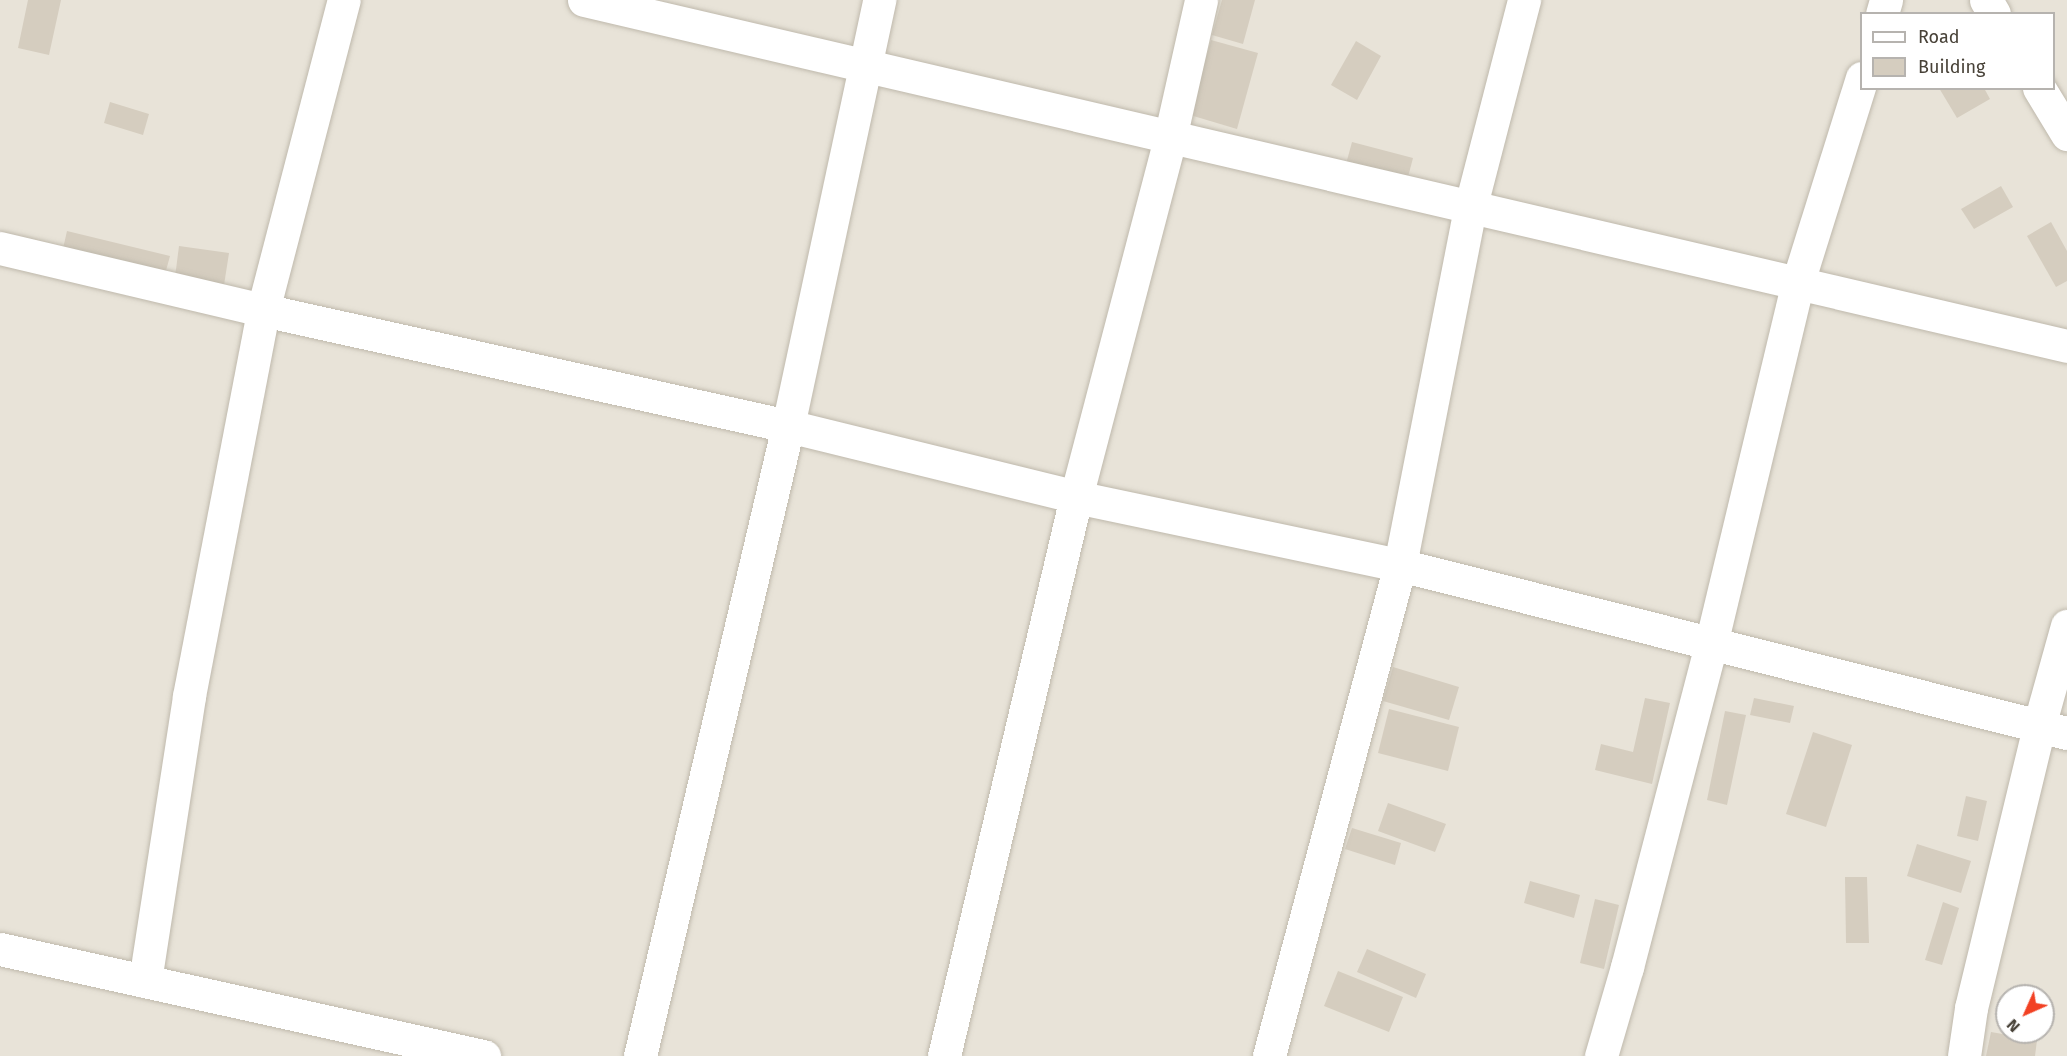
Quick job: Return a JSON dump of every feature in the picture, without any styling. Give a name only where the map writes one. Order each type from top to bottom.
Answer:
[{"type":"street","points":[[146,981],[189,696],[263,310],[344,0]]},
{"type":"street","points":[[584,0],[864,68],[2067,346]]},
{"type":"street","points":[[640,1056],[788,426],[879,0]]},
{"type":"street","points":[[944,1056],[1076,497],[1170,138],[1202,0]]},
{"type":"street","points":[[1269,1056],[1400,565],[1470,209],[1524,0]]},
{"type":"street","points":[[1601,1056],[1627,967],[1711,644],[1797,285],[1860,84]]},
{"type":"street","points":[[2040,90],[2067,134]]},
{"type":"street","points":[[0,248],[263,310],[788,426],[1076,497],[1400,565],[2053,729]]},
{"type":"street","points":[[1964,1056],[1971,1008],[2053,729],[2067,626]]},
{"type":"street","points":[[0,949],[484,1056]]},
{"type":"shaded area","points":[[0,0],[2067,0],[2067,1056],[0,1056]]},
{"type":"building","points":[[28,0],[61,0],[49,55],[18,48]]},
{"type":"building","points":[[1222,0],[1255,0],[1243,44],[1212,35]]},
{"type":"building","points":[[1211,40],[1258,53],[1237,129],[1190,115]]},
{"type":"building","points":[[1356,41],[1381,56],[1357,100],[1331,85]]},
{"type":"building","points":[[1940,90],[1985,90],[1990,99],[1957,118]]},
{"type":"building","points":[[110,102],[149,114],[143,135],[104,123]]},
{"type":"building","points":[[1352,142],[1413,158],[1407,181],[1346,164]]},
{"type":"building","points":[[2001,186],[2013,207],[1974,229],[1961,209]]},
{"type":"building","points":[[2051,222],[2067,251],[2067,281],[2056,287],[2027,236]]},
{"type":"building","points":[[67,231],[170,256],[164,278],[62,253]]},
{"type":"building","points":[[179,246],[229,253],[224,285],[175,277]]},
{"type":"building","points":[[1393,667],[1459,687],[1449,720],[1383,701]]},
{"type":"building","points":[[1645,698],[1670,703],[1652,784],[1595,770],[1601,744],[1633,752]]},
{"type":"building","points":[[1754,698],[1794,706],[1790,723],[1750,715]]},
{"type":"building","points":[[1389,709],[1459,727],[1448,771],[1378,753]]},
{"type":"building","points":[[1725,711],[1746,715],[1727,805],[1707,800]]},
{"type":"building","points":[[1813,732],[1852,745],[1826,827],[1786,814]]},
{"type":"building","points":[[1966,796],[1987,801],[1978,841],[1957,836]]},
{"type":"building","points":[[1388,803],[1446,824],[1435,852],[1378,831]]},
{"type":"building","points":[[1352,828],[1401,843],[1395,865],[1345,849]]},
{"type":"building","points":[[1917,844],[1971,861],[1961,893],[1907,876]]},
{"type":"building","points":[[1845,877],[1867,877],[1869,943],[1846,943]]},
{"type":"building","points":[[1530,881],[1580,895],[1574,918],[1524,903]]},
{"type":"building","points":[[1595,899],[1619,905],[1604,969],[1580,963]]},
{"type":"building","points":[[1943,902],[1959,908],[1942,965],[1925,960]]},
{"type":"building","points":[[1367,949],[1426,974],[1416,998],[1357,972]]},
{"type":"building","points":[[1338,971],[1403,997],[1389,1032],[1324,1006]]},
{"type":"building","points":[[1991,1032],[1995,1033],[1995,1044],[2036,1044],[2035,1056],[1986,1056]]}]
